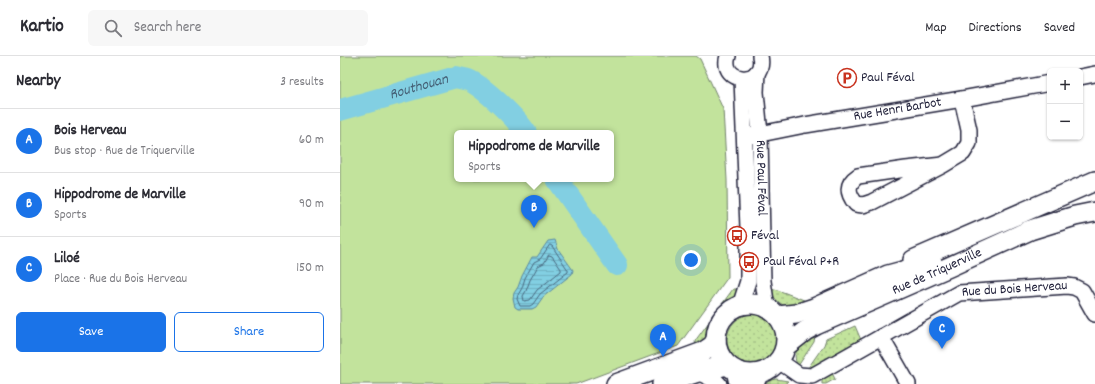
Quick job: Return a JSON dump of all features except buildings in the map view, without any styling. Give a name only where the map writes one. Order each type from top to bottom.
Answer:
[{"type":"main road","points":[[888,275],[911,260],[1095,181]]},
{"type":"main road","name":"Rue de Triquerville","points":[[772,312],[796,314],[814,308],[888,275],[914,268],[1027,223],[1074,209],[1095,205]]},
{"type":"main road","name":"Rue de Triquerville","points":[[782,354],[805,331],[816,325],[1030,230],[1075,216],[1095,212]]},
{"type":"main road","points":[[949,267],[1033,238],[1095,224]]},
{"type":"main road","points":[[662,384],[698,372],[749,374],[759,378],[770,369],[782,354],[786,333],[782,322],[772,312],[751,304],[740,306],[730,311],[723,319],[718,329],[716,340],[719,353],[733,373]]},
{"type":"main road","points":[[616,384],[702,352],[712,346],[716,340]]},
{"type":"street","points":[[728,56],[727,65],[729,70],[737,77],[742,79],[748,78],[757,72]]},
{"type":"street","name":"Rue Paul Féval","points":[[740,306],[748,281],[748,228],[752,136],[757,72],[760,68],[761,62],[760,56]]},
{"type":"street","points":[[1083,76],[1095,74]]},
{"type":"street","name":"Rue Paul Féval","points":[[742,79],[752,136],[762,240],[763,281],[772,312]]},
{"type":"street","name":"Rue Henri Barbot","points":[[752,136],[1047,84]]},
{"type":"street","points":[[943,165],[906,168],[858,176],[851,181],[849,187],[851,198],[856,204],[863,205],[872,202],[943,165],[963,153],[969,143],[969,130],[962,99]]},
{"type":"street","name":"Rue du Bois Herveau","points":[[782,354],[799,375],[812,376],[959,293],[1067,286],[1074,287],[1082,291],[1095,314]]},
{"type":"street","points":[[881,337],[908,384]]},
{"type":"street","points":[[698,372],[719,384]]},
{"type":"green space","points":[[340,56],[696,56],[700,59],[723,109],[727,180],[728,277],[678,346],[576,384],[340,384]]},
{"type":"green space","points":[[733,289],[738,289],[735,299],[721,312],[709,334],[696,346],[695,341]]},
{"type":"green space","points":[[770,289],[775,289],[804,300],[805,303],[785,306],[776,299]]},
{"type":"green space","points":[[753,314],[767,318],[775,326],[779,340],[775,354],[767,362],[753,366],[739,362],[731,354],[727,340],[731,326],[739,318]]},
{"type":"green space","points":[[855,326],[861,340],[819,365],[808,368],[824,345],[826,339]]},
{"type":"green space","points":[[815,336],[814,342],[798,366],[795,356],[797,351],[802,344]]},
{"type":"green space","points":[[832,373],[835,379],[826,384],[822,384],[823,378]]},
{"type":"green space","points":[[776,379],[788,381],[785,384],[765,384]]},
{"type":"water","points":[[555,240],[558,249],[573,270],[572,274],[543,297],[536,307],[532,309],[518,309],[515,307],[513,298],[514,293],[532,257],[537,257],[548,241]]},
{"type":"waterway","name":"Routhouan","points":[[340,110],[456,77],[474,83],[491,96],[524,130]]},
{"type":"waterway","name":"Routhouan","points":[[559,182],[617,265]]},
{"type":"place","name":"Paul Féval","points":[[847,78]]},
{"type":"place","name":"Hippodrome de Marville","points":[[534,228]]},
{"type":"place","name":"Féval","points":[[737,236]]},
{"type":"place","name":"Paul Féval P+R","points":[[749,262]]},
{"type":"place","name":"Liloé","points":[[942,349]]},
{"type":"place","name":"Bois Herveau","points":[[663,357]]}]
